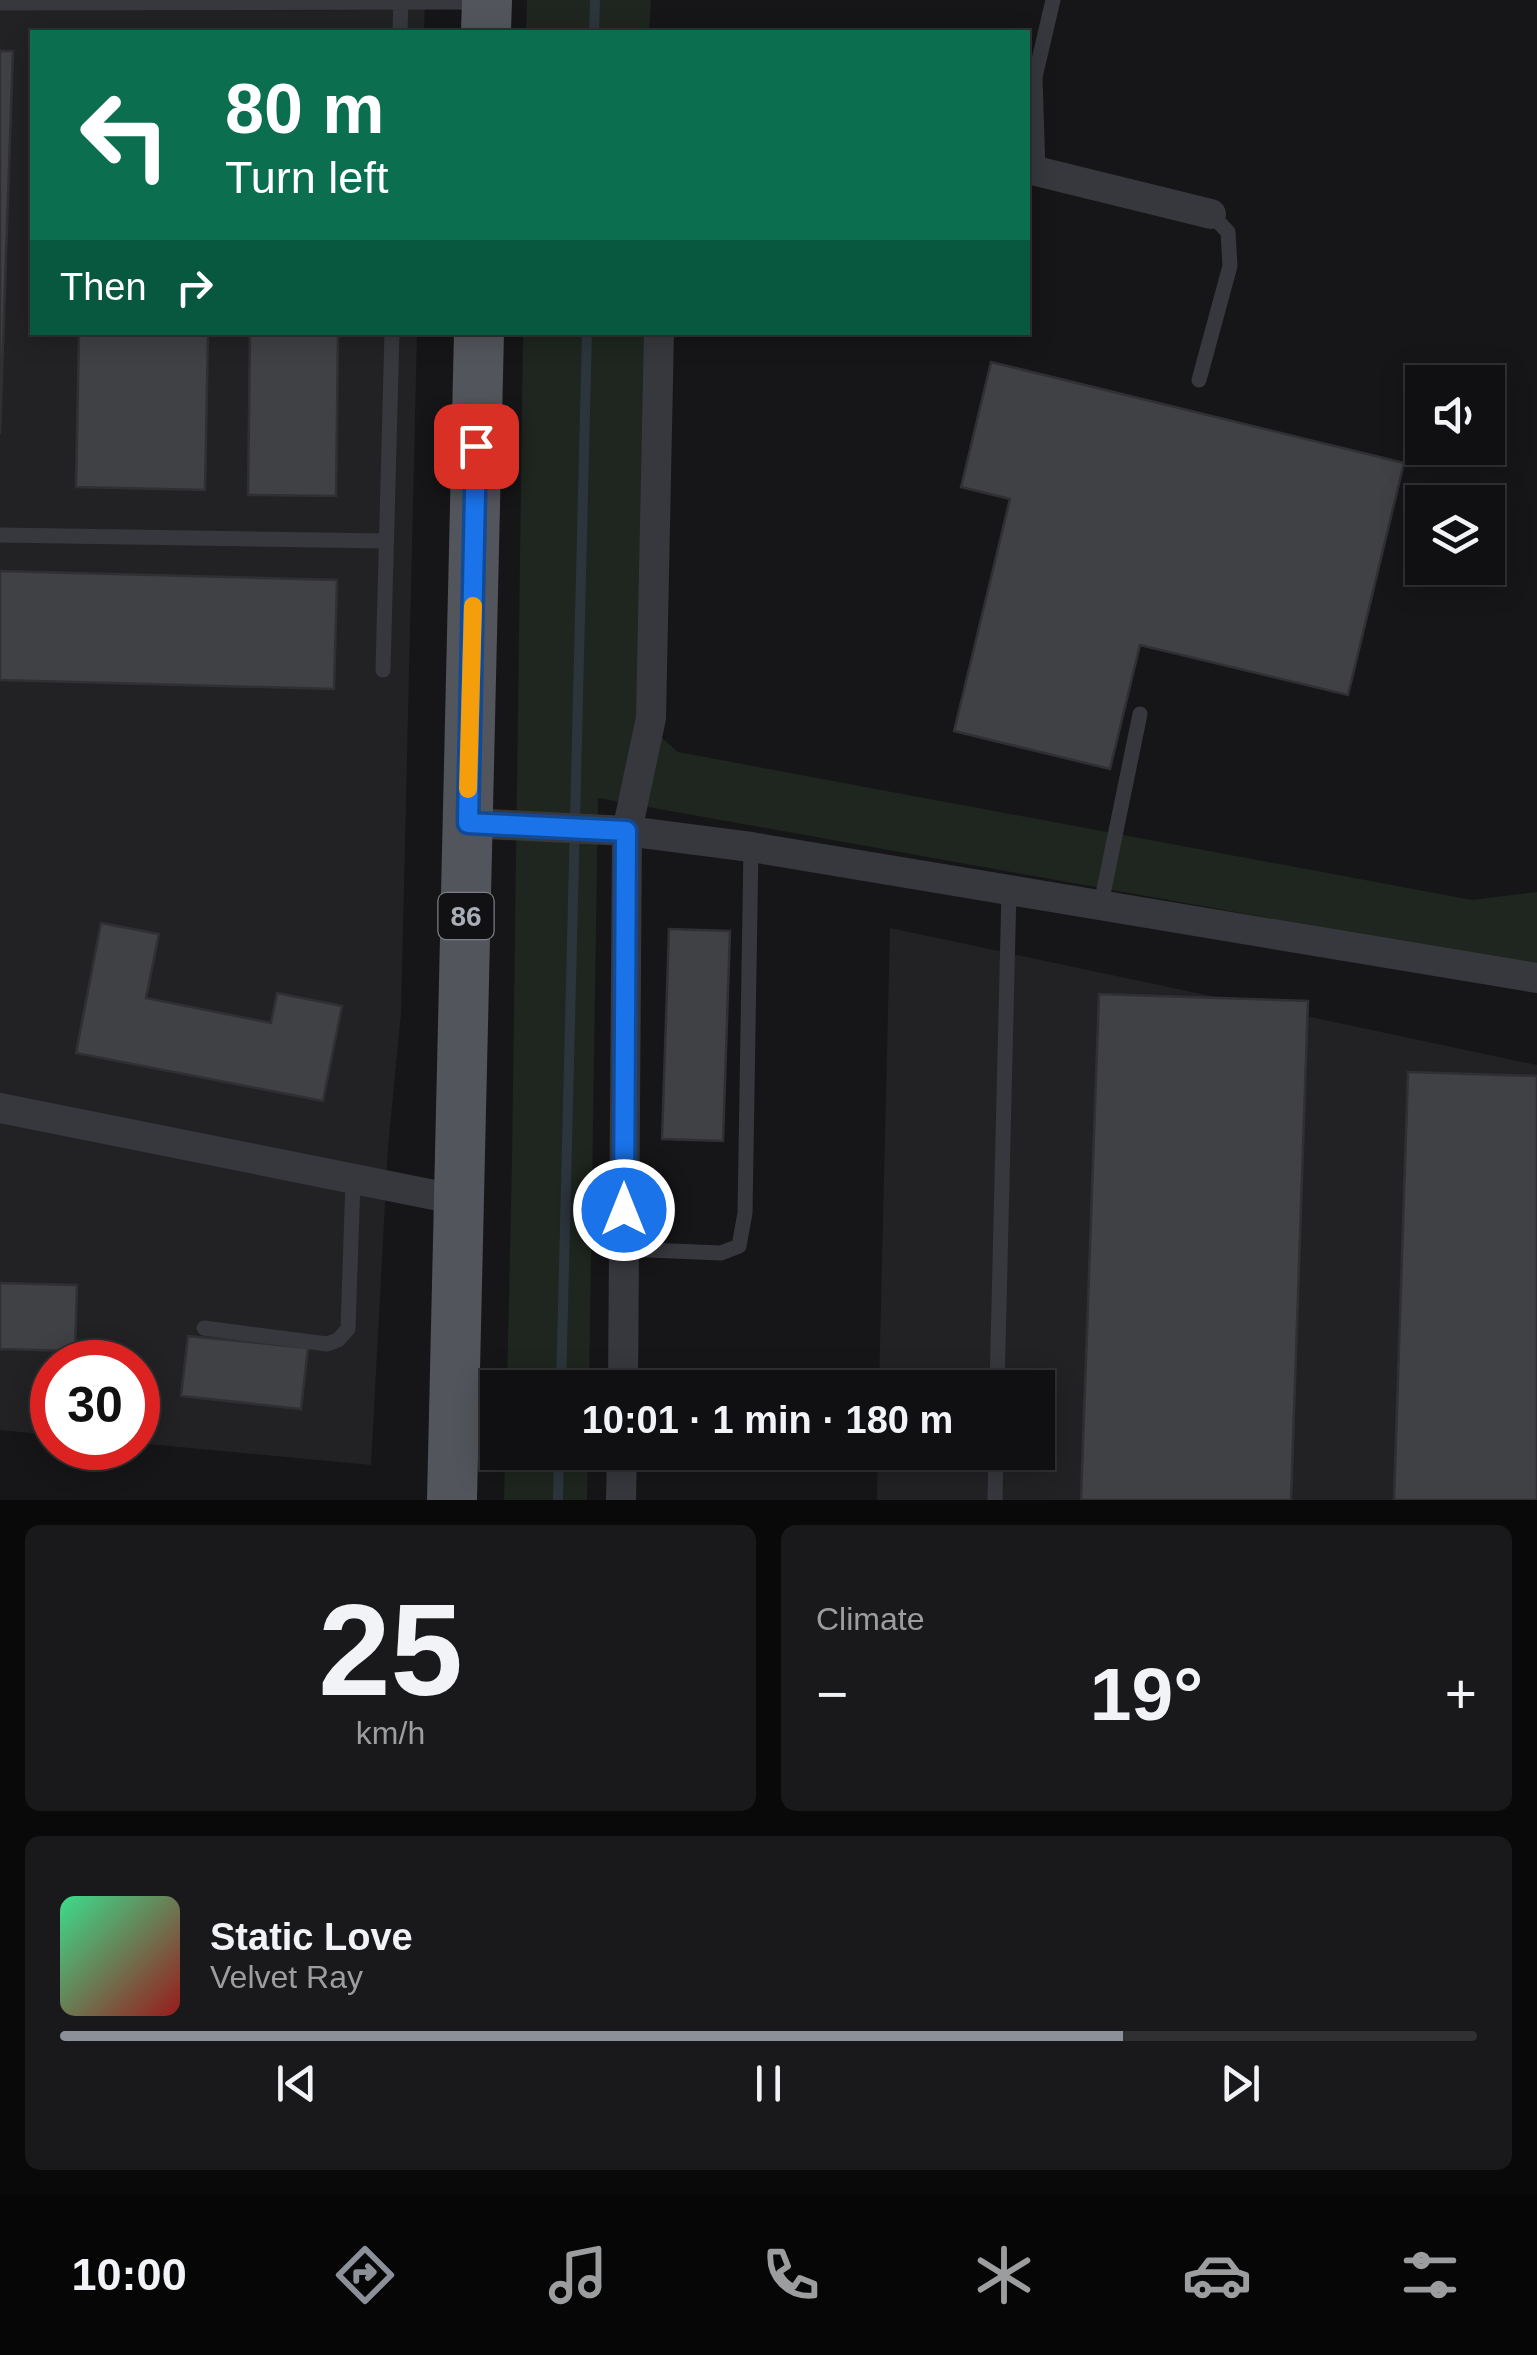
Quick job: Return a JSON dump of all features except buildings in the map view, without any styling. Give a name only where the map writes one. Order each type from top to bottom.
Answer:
[{"type":"main road","name":"86","points":[[452,1500],[459,1200],[491,824],[479,335]]},
{"type":"street","points":[[1033,170],[1212,214]]},
{"type":"street","points":[[623,1370],[616,830],[651,718],[659,335]]},
{"type":"street","points":[[491,824],[616,830],[751,848],[1537,978]]},
{"type":"street","points":[[0,1108],[459,1200]]},
{"type":"street","points":[[621,1500],[622,1470]]},
{"type":"lane","points":[[1033,170],[1034,77],[1053,0]]},
{"type":"lane","points":[[400,1],[400,30]]},
{"type":"lane","points":[[0,3],[400,1],[486,12]]},
{"type":"lane","points":[[1198,380],[1230,266],[1228,232],[1212,214]]},
{"type":"lane","points":[[384,670],[392,335]]},
{"type":"lane","points":[[0,536],[386,541]]},
{"type":"lane","points":[[1100,904],[1140,714]]},
{"type":"lane","points":[[624,1249],[721,1253],[739,1246],[745,1213],[751,848]]},
{"type":"lane","points":[[998,1370],[1009,890]]},
{"type":"lane","points":[[204,1328],[327,1344],[338,1340],[348,1329],[354,1180]]},
{"type":"lane","points":[[995,1500],[996,1470]]},
{"type":"shaded area","points":[[0,0],[425,0],[424,30],[30,30],[30,335],[417,335],[401,1013],[388,1147],[371,1465],[160,1445],[160,1340],[30,1340],[30,1433],[0,1430]]},
{"type":"shaded area","points":[[527,0],[651,0],[649,30],[526,30]]},
{"type":"shaded area","points":[[523,335],[655,335],[652,729],[678,752],[1472,900],[1537,892],[1537,966],[598,798],[589,1370],[507,1370]]},
{"type":"shaded area","points":[[890,928],[1537,1065],[1537,1500],[877,1500],[878,1470],[1055,1470],[1055,1370],[879,1370]]},
{"type":"shaded area","points":[[505,1470],[588,1470],[587,1500],[504,1500]]},
{"type":"waterway","points":[[594,30],[595,0]]},
{"type":"waterway","points":[[561,1370],[587,335]]},
{"type":"waterway","points":[[558,1500],[559,1470]]},
{"type":"slow traffic","points":[[468,789],[473,606]]},
{"type":"route","points":[[476,446],[468,823],[626,831],[624,1210]]}]
